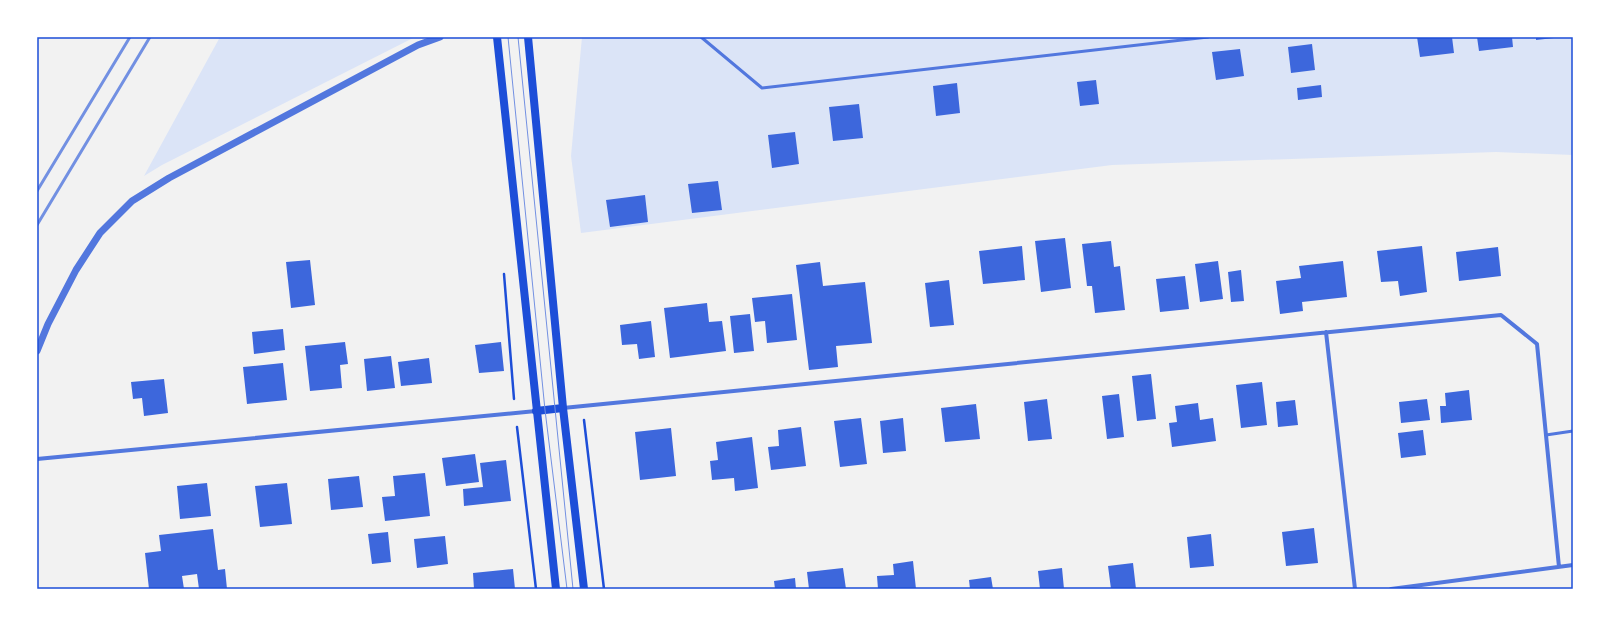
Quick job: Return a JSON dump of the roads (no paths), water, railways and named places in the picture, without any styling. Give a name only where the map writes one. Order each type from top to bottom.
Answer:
[{"type":"main road","points":[[497,37],[556,589]]},
{"type":"main road","points":[[528,37],[563,408],[584,589]]},
{"type":"main road","points":[[536,411],[563,408]]},
{"type":"street","points":[[37,351],[48,324],[76,270],[100,233],[132,201],[169,178],[418,45],[440,37]]},
{"type":"street","points":[[563,408],[1501,315],[1537,344],[1559,567]]},
{"type":"street","points":[[1326,332],[1354,589]]},
{"type":"street","points":[[37,459],[536,411]]},
{"type":"street","points":[[1391,589],[1573,565]]},
{"type":"lane","points":[[701,37],[762,88],[1208,37]]},
{"type":"lane","points":[[1546,435],[1573,431]]},
{"type":"tram line","points":[[508,37],[545,410],[567,589]]},
{"type":"tram line","points":[[518,37],[573,589]]},
{"type":"railway","points":[[37,191],[130,37]]},
{"type":"railway","points":[[37,225],[150,37]]}]
